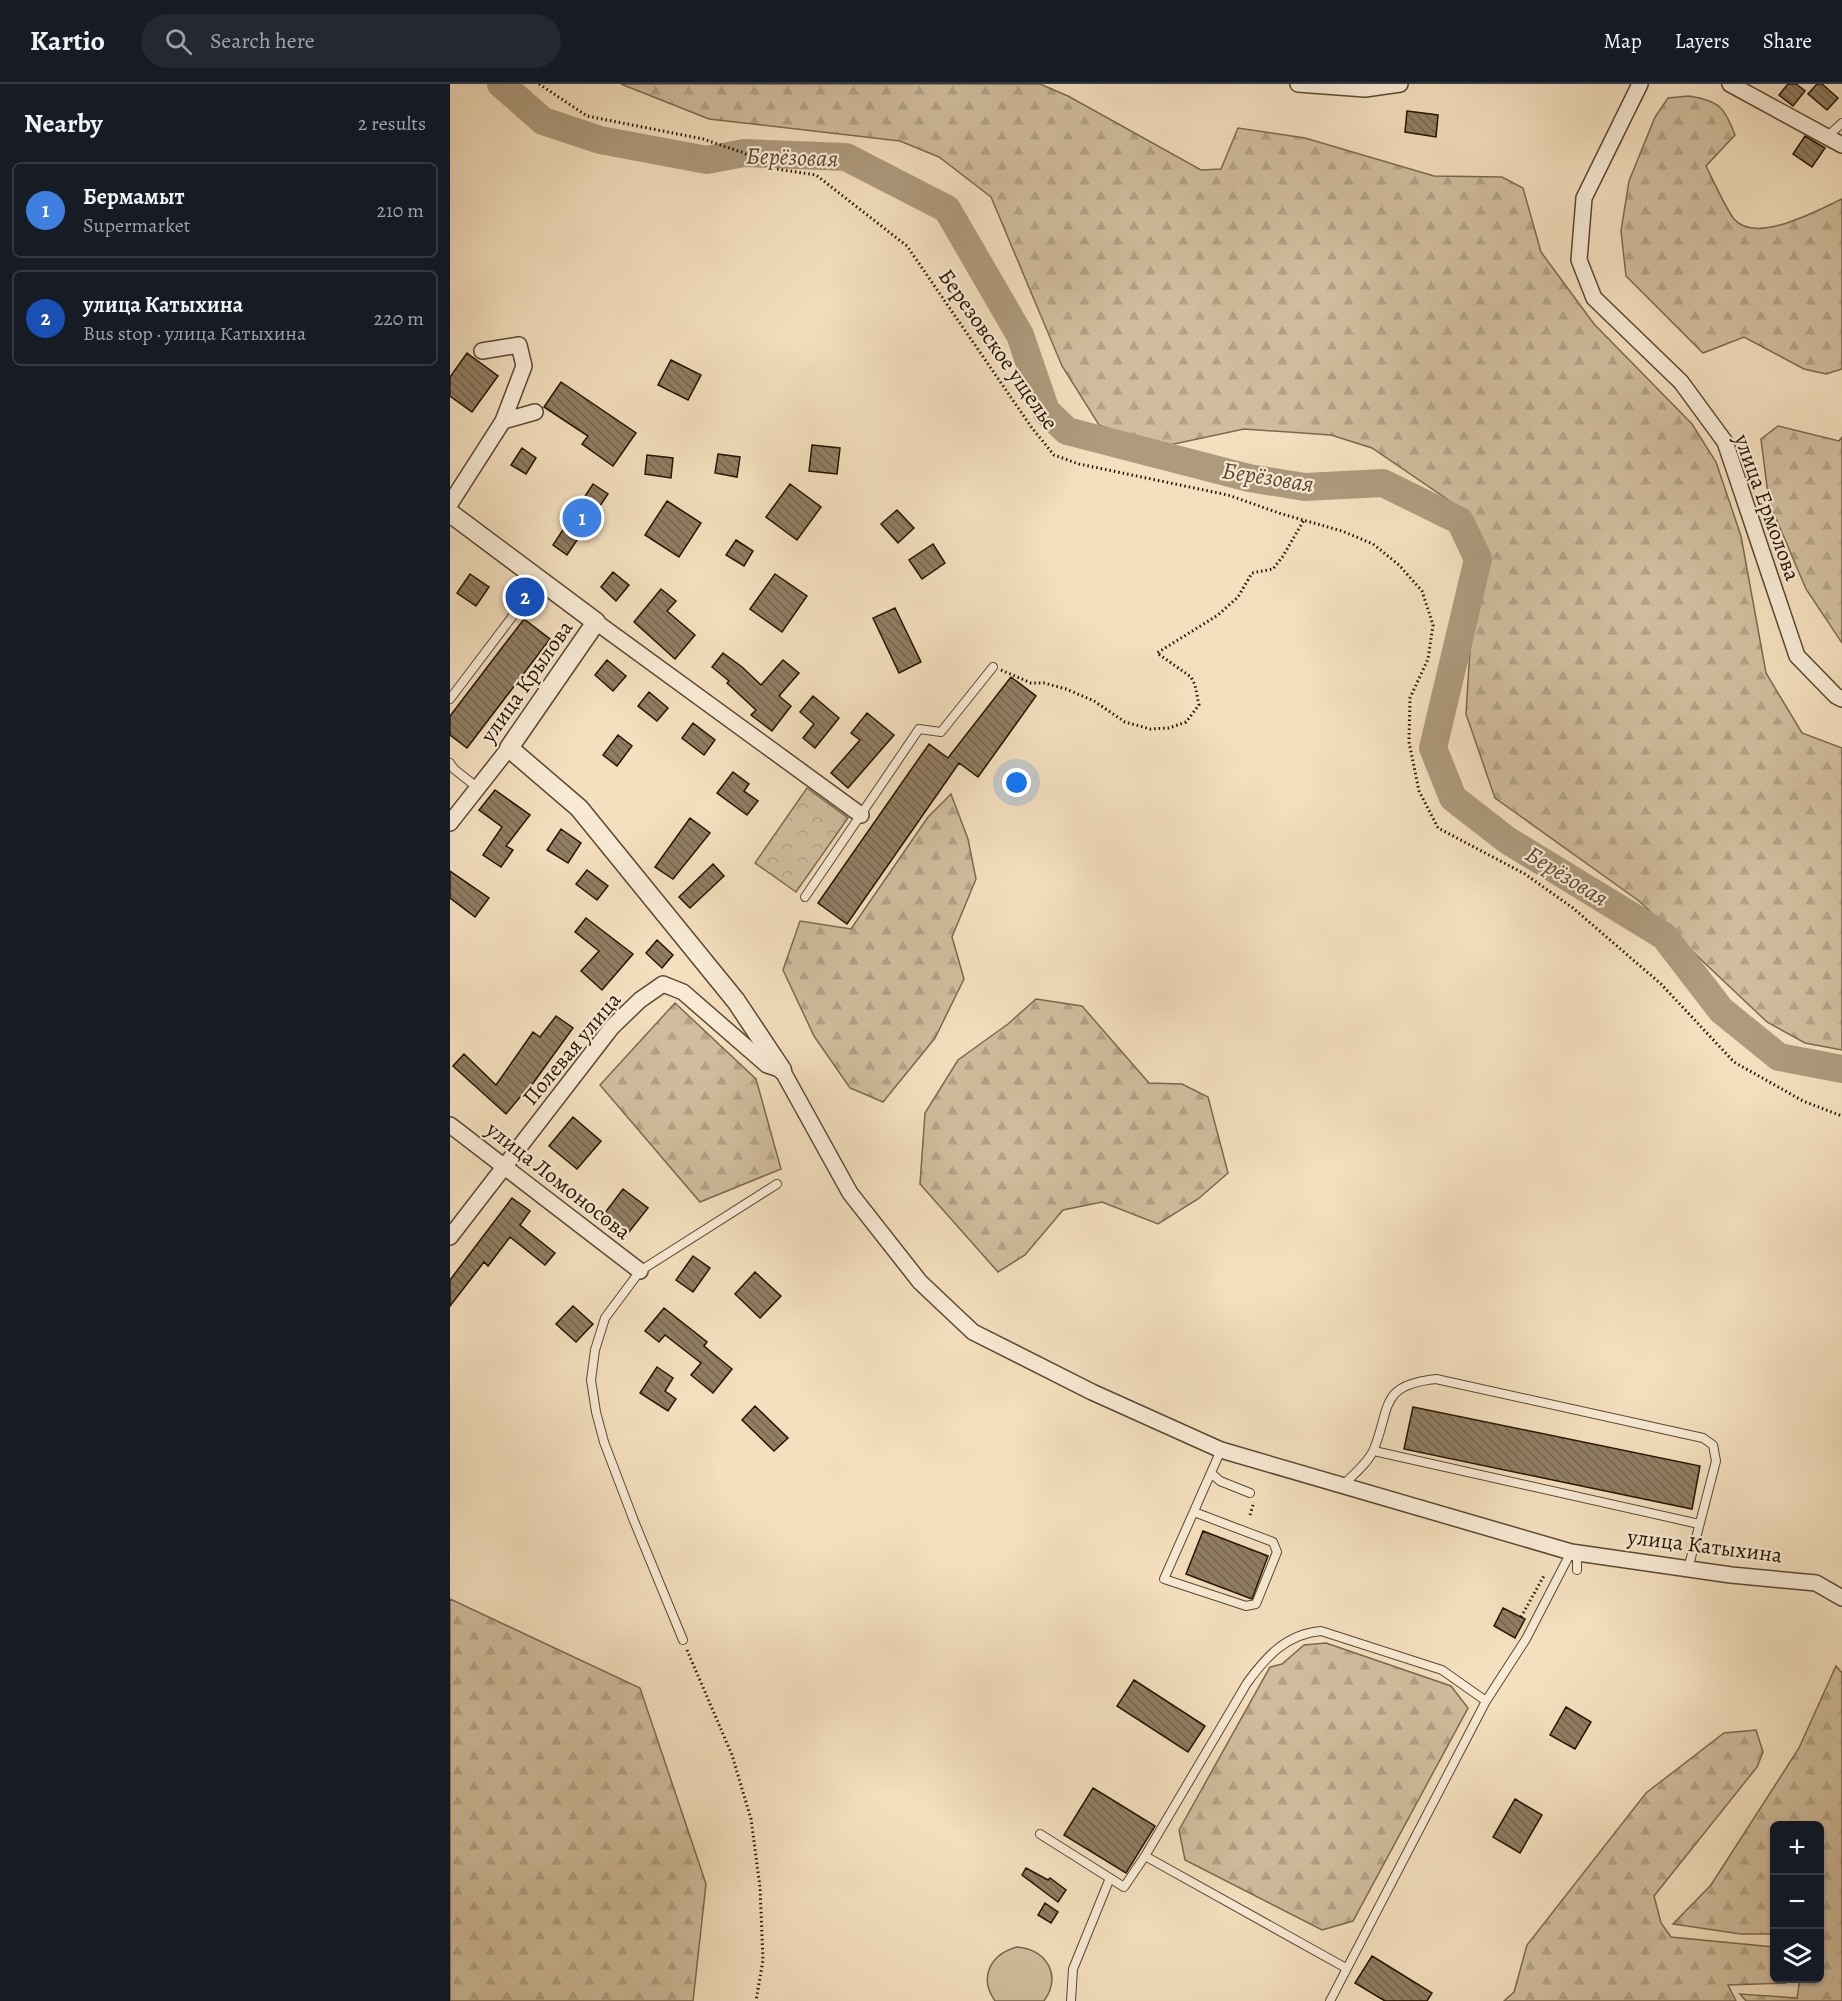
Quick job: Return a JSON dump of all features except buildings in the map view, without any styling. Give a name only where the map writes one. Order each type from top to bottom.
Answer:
[{"type":"street","points":[[1298,84],[1365,88],[1400,84]]},
{"type":"street","name":"улица Ермолова","points":[[1640,84],[1584,198],[1579,260],[1594,298],[1681,382],[1725,442],[1797,656],[1836,696],[1842,699]]},
{"type":"street","points":[[1730,84],[1842,145]]},
{"type":"street","points":[[450,504],[503,421],[524,366],[519,345],[482,351]]},
{"type":"street","points":[[503,421],[535,412]]},
{"type":"street","points":[[450,513],[861,815]]},
{"type":"street","name":"улица Крылова","points":[[450,823],[509,748],[596,622]]},
{"type":"street","points":[[509,748],[579,808],[736,1001],[782,1070]]},
{"type":"street","name":"Полевая улица","points":[[450,1237],[612,1028],[640,1000],[663,984],[683,992],[767,1065],[782,1070]]},
{"type":"street","name":"улица Катыхина","points":[[782,1070],[850,1193],[920,1282],[973,1332],[1092,1392],[1221,1450],[1569,1551],[1688,1569],[1816,1583],[1842,1598]]},
{"type":"street","name":"улица Ломоносова","points":[[450,1125],[640,1271]]},
{"type":"lane","points":[[1828,136],[1842,123]]},
{"type":"lane","points":[[450,699],[515,613]]},
{"type":"lane","points":[[805,897],[919,729],[941,732],[993,667]]},
{"type":"lane","points":[[451,767],[478,788]]},
{"type":"lane","points":[[683,1640],[604,1442],[591,1380],[595,1350],[605,1317],[640,1271],[777,1184]]},
{"type":"lane","points":[[1344,1485],[1374,1451],[1386,1404],[1397,1390],[1416,1381],[1436,1379],[1703,1438],[1713,1445],[1716,1461],[1688,1569]]},
{"type":"lane","points":[[1194,1512],[1273,1542],[1277,1552],[1256,1604],[1246,1606],[1164,1579],[1221,1450]]},
{"type":"lane","points":[[1374,1451],[1699,1524]]},
{"type":"lane","points":[[1211,1473],[1220,1481],[1250,1493]]},
{"type":"lane","points":[[1569,1551],[1577,1570]]},
{"type":"lane","points":[[1330,2001],[1486,1701],[1526,1639],[1569,1551]]},
{"type":"lane","points":[[1040,1834],[1124,1887],[1145,1856],[1246,1683],[1263,1661],[1283,1643],[1306,1633],[1321,1631],[1442,1670],[1486,1701]]},
{"type":"lane","points":[[1145,1856],[1346,1968]]},
{"type":"lane","points":[[1071,2001],[1073,1969],[1110,1878]]},
{"type":"path","name":"Березовское ущелье","points":[[539,84],[587,116],[703,139],[744,153],[770,168],[816,175],[907,246],[1032,428],[1054,455],[1079,464],[1228,495],[1342,531],[1373,544],[1399,565],[1422,591],[1433,625],[1428,659],[1410,698],[1409,742],[1419,791],[1438,828],[1525,874],[1573,908],[1661,984],[1734,1062],[1803,1101],[1842,1116]]},
{"type":"path","points":[[993,667],[1030,683],[1044,683],[1066,689],[1094,701],[1125,722],[1150,729],[1168,728],[1186,722],[1199,705],[1195,685],[1191,677],[1157,653],[1218,615],[1238,597],[1252,573],[1273,569],[1304,520]]},
{"type":"path","points":[[1521,1617],[1569,1551]]},
{"type":"path","points":[[683,1640],[732,1755],[751,1819],[760,1887],[763,1960],[756,2001]]},
{"type":"green space","points":[[621,84],[1040,84],[1068,96],[1201,170],[1221,169],[1238,128],[1305,138],[1434,176],[1502,177],[1523,188],[1541,252],[1594,324],[1692,424],[1716,462],[1741,536],[1766,673],[1802,733],[1842,748],[1842,1050],[1805,1043],[1767,1022],[1639,901],[1495,798],[1466,714],[1470,649],[1488,567],[1477,527],[1463,510],[1372,448],[1331,435],[1244,429],[1160,447],[1099,425],[1062,366],[991,197],[939,157],[900,141],[709,119]]},
{"type":"green space","points":[[1689,96],[1707,100],[1719,106],[1731,125],[1735,135],[1706,166],[1723,202],[1734,219],[1744,226],[1772,227],[1787,223],[1842,199],[1842,369],[1826,374],[1804,369],[1744,337],[1703,353],[1626,276],[1621,231],[1629,181],[1655,117],[1668,98]]},
{"type":"green space","points":[[1778,426],[1839,441],[1842,437],[1842,643],[1806,589],[1769,502],[1761,439]]},
{"type":"green space","points":[[807,788],[848,818],[796,892],[755,863]]},
{"type":"green space","points":[[951,794],[968,839],[976,879],[952,937],[964,979],[935,1038],[883,1102],[850,1088],[814,1036],[783,970],[800,921],[851,929],[928,817]]},
{"type":"green space","points":[[1036,999],[1082,1006],[1149,1083],[1182,1084],[1208,1097],[1228,1173],[1198,1199],[1158,1224],[1102,1202],[1063,1210],[1025,1255],[998,1272],[920,1184],[925,1113],[958,1060],[1008,1024]]},
{"type":"green space","points":[[675,1003],[756,1079],[781,1169],[700,1202],[600,1085]]},
{"type":"green space","points":[[450,1599],[640,1688],[706,1884],[693,2001],[450,2001]]},
{"type":"green space","points":[[1326,1643],[1451,1686],[1468,1708],[1353,1921],[1322,1930],[1185,1860],[1179,1830],[1270,1667],[1282,1664],[1304,1645]]},
{"type":"green space","points":[[1836,1666],[1842,1673],[1842,2001],[1746,2001],[1740,1994],[1797,1998],[1799,1983],[1824,1983],[1824,1821],[1770,1821],[1770,1934],[1741,1934],[1673,1924],[1711,1885],[1799,1748]]},
{"type":"green space","points":[[1756,1730],[1763,1752],[1757,1767],[1654,1896],[1661,1923],[1671,1937],[1770,1947],[1770,1983],[1786,1983],[1728,1985],[1736,2001],[1504,2001],[1514,1992],[1527,1945],[1646,1793],[1724,1733]]},
{"type":"green space","points":[[1017,1947],[1036,1953],[1048,1965],[1052,1982],[1044,2001],[995,2001],[990,1992],[988,1975],[994,1961],[1008,1950]]},
{"type":"waterway","name":"Берёзовая","points":[[501,84],[543,121],[600,140],[707,160],[744,153],[846,157],[947,209],[1020,335],[1046,411],[1067,431],[1249,478],[1305,487],[1383,483],[1460,521],[1478,559],[1433,748],[1453,798],[1507,840],[1664,936],[1721,1010],[1779,1057],[1842,1069]]},
{"type":"place","name":"Бермамыт","points":[[582,518]]},
{"type":"place","name":"улица Катыхина","points":[[525,597]]}]
